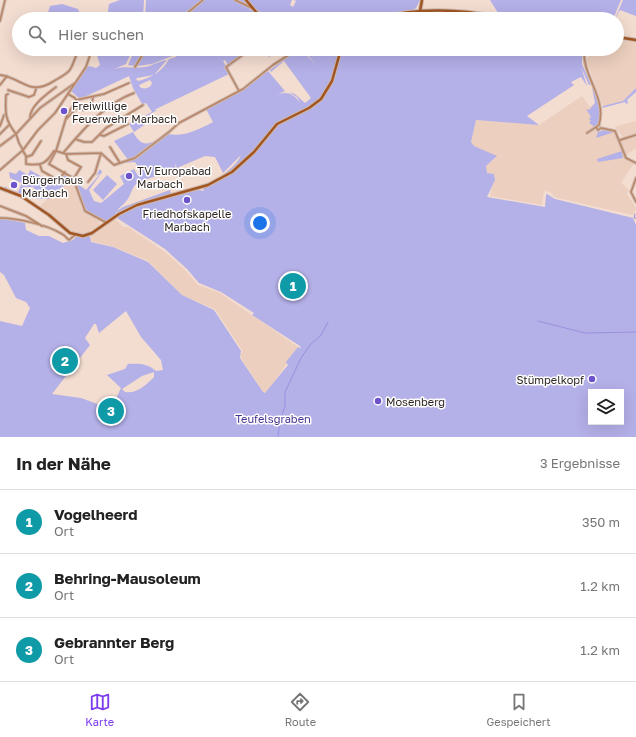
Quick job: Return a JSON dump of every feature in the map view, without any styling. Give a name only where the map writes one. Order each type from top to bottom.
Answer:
[{"type":"main road","points":[[246,0],[252,8],[258,12]]},
{"type":"main road","points":[[420,11],[422,0]]},
{"type":"main road","points":[[420,6],[427,11]]},
{"type":"main road","points":[[415,12],[472,12]]},
{"type":"main road","points":[[624,38],[636,40]]},
{"type":"main road","points":[[0,188],[21,196],[49,214],[68,231],[75,235],[83,236],[90,234],[137,205],[208,185],[225,176],[245,161],[277,124],[309,108],[318,101],[332,82],[339,56]]},
{"type":"street","points":[[0,21],[5,0]]},
{"type":"street","points":[[188,12],[203,0]]},
{"type":"street","points":[[235,0],[252,8]]},
{"type":"street","points":[[0,75],[7,76],[36,89],[49,85],[66,74],[72,66],[76,56]]},
{"type":"street","points":[[0,170],[23,150],[38,130],[55,114],[90,60],[89,56]]},
{"type":"street","points":[[135,67],[142,56]]},
{"type":"street","points":[[239,92],[226,67],[241,56]]},
{"type":"street","points":[[56,151],[66,154],[101,153],[112,164],[121,163],[135,158],[179,123],[239,92],[287,56]]},
{"type":"street","points":[[585,56],[586,70],[601,104],[599,125],[601,128]]},
{"type":"street","points":[[0,85],[7,76]]},
{"type":"street","points":[[68,94],[76,100],[92,98],[129,83]]},
{"type":"street","points":[[0,146],[16,134],[31,117],[75,84]]},
{"type":"street","points":[[31,117],[30,114],[40,100],[56,87]]},
{"type":"street","points":[[8,90],[29,98],[34,94],[36,89]]},
{"type":"street","points":[[63,153],[104,110],[134,93]]},
{"type":"street","points":[[8,94],[6,95],[5,107],[6,119],[16,134],[26,156],[26,164],[40,165],[46,163],[54,151],[56,151]]},
{"type":"street","points":[[83,110],[92,102],[92,98]]},
{"type":"street","points":[[76,100],[66,119],[56,151],[49,164],[73,178],[85,211],[107,223]]},
{"type":"street","points":[[75,139],[88,143],[94,140],[121,118],[143,105]]},
{"type":"street","points":[[66,119],[78,106]]},
{"type":"street","points":[[0,126],[4,115]]},
{"type":"street","points":[[100,135],[103,136],[128,124]]},
{"type":"street","points":[[0,134],[9,125]]},
{"type":"street","points":[[586,133],[599,125]]},
{"type":"street","points":[[596,128],[598,130],[601,128],[613,129],[620,140],[626,158],[636,163]]},
{"type":"street","points":[[620,140],[636,135]]},
{"type":"street","points":[[26,156],[32,155],[41,141]]},
{"type":"street","points":[[110,147],[121,163]]},
{"type":"street","points":[[88,182],[95,173],[101,153]]},
{"type":"street","points":[[66,154],[68,160],[80,167],[73,178]]},
{"type":"street","points":[[40,165],[42,171],[58,180],[64,172]]},
{"type":"street","points":[[636,178],[631,192],[636,202]]},
{"type":"street","points":[[0,206],[26,216],[42,226]]},
{"type":"street","points":[[0,218],[42,226],[63,234],[69,240],[75,235]]},
{"type":"shaded area","points":[[624,41],[636,42],[636,88],[623,101],[606,107],[603,106],[586,59],[590,56],[624,56]]},
{"type":"shaded area","points":[[582,96],[590,107],[595,103],[594,129],[597,131],[607,129],[614,132],[624,156],[629,161],[634,163],[621,183],[629,190],[627,194],[636,208],[633,215],[555,197],[550,192],[544,191],[542,205],[490,196],[495,176],[494,174],[487,173],[486,166],[496,158],[474,146],[471,142],[476,120],[539,125]]},
{"type":"shaded area","points":[[635,121],[636,148],[626,155],[621,141],[623,137],[615,127]]},
{"type":"shaded area","points":[[72,180],[79,194],[81,207],[100,221],[99,227],[83,234],[68,231],[52,215],[39,207],[50,196]]},
{"type":"shaded area","points":[[115,219],[123,227],[128,227],[165,252],[185,270],[198,285],[220,293],[298,347],[267,392],[263,392],[241,358],[242,350],[215,309],[182,295],[148,261],[114,247],[91,241],[91,236]]},
{"type":"green space","points":[[120,0],[144,0],[143,12],[108,12],[109,4]]},
{"type":"green space","points":[[146,0],[234,0],[239,3],[235,0],[245,0],[250,10],[252,9],[256,12],[190,12],[195,8],[194,7],[187,12],[145,12]]},
{"type":"green space","points":[[247,0],[292,0],[290,5],[293,7],[296,1],[294,0],[420,0],[412,12],[258,12]]},
{"type":"green space","points":[[490,0],[621,0],[616,12],[497,12]]},
{"type":"green space","points":[[623,0],[636,0],[636,16],[620,10],[618,12]]},
{"type":"green space","points":[[62,4],[78,9],[79,12],[48,12],[50,6]]},
{"type":"green space","points":[[97,56],[130,56],[126,64],[112,70],[145,67],[167,60],[155,74],[169,59],[176,56],[243,56],[228,68],[227,66],[234,61],[228,65],[225,60],[223,61],[226,66],[223,68],[226,68],[229,74],[154,110],[157,110],[144,118],[147,123],[134,132],[129,124],[152,112],[146,103],[142,104],[133,88],[129,76],[80,99],[71,91],[89,66],[96,68],[100,65]],"holes":[[[153,75],[138,81],[136,79]],[[150,80],[152,83],[150,86],[142,88],[139,85]]]},
{"type":"green space","points":[[132,56],[172,56],[152,64],[137,66],[140,60],[134,66],[128,65]]},
{"type":"green space","points":[[289,56],[308,56],[316,65],[309,56],[582,56],[582,64],[591,85],[589,85],[581,67],[587,86],[581,77],[571,82],[574,85],[527,116],[539,125],[476,120],[471,142],[474,146],[497,156],[486,166],[487,173],[494,174],[495,180],[487,197],[545,207],[547,194],[555,199],[633,218],[636,225],[636,437],[0,437],[0,321],[22,326],[30,308],[26,302],[16,298],[4,275],[0,272],[0,218],[25,223],[26,230],[39,236],[49,236],[63,243],[73,240],[76,237],[90,236],[91,242],[113,247],[148,262],[182,295],[214,310],[241,351],[240,358],[263,392],[265,393],[288,365],[286,362],[298,347],[301,348],[300,346],[252,315],[254,313],[221,292],[199,283],[187,269],[165,249],[117,218],[135,206],[145,202],[199,190],[204,191],[203,188],[221,179],[217,179],[234,165],[241,155],[223,173],[215,157],[205,156],[177,168],[175,163],[176,171],[140,182],[135,185],[129,197],[117,211],[115,216],[107,221],[88,212],[85,208],[77,185],[78,184],[86,190],[101,173],[96,176],[100,169],[102,172],[103,171],[89,190],[94,201],[101,203],[124,184],[120,176],[134,169],[138,176],[138,171],[140,170],[135,162],[124,163],[129,161],[114,141],[133,132],[139,140],[145,143],[160,138],[147,148],[168,134],[180,135],[202,128],[213,122],[206,109],[240,92],[268,71],[285,91],[272,97],[286,93],[293,95],[301,104],[297,97],[289,92],[295,94],[305,103],[311,98],[284,61],[271,72],[270,70]],"holes":[[[126,311],[141,337],[161,360],[163,370],[156,371],[143,364],[128,364],[125,369],[107,375],[121,388],[111,409],[81,398],[52,394],[90,345],[85,338],[94,324],[96,324],[99,333]],[[154,372],[154,377],[144,386],[133,392],[125,392],[122,389],[142,376]]]},
{"type":"green space","points":[[592,87],[597,96],[601,113],[595,127],[589,123],[591,121],[589,119],[591,117],[586,109],[589,110],[595,103]]},
{"type":"green space","points":[[636,88],[636,92],[627,100],[628,103],[626,104],[625,102],[602,108],[603,106],[623,101]]},
{"type":"green space","points":[[604,130],[614,132],[596,138],[598,132]]},
{"type":"green space","points":[[622,151],[623,158],[598,162],[597,159]]},
{"type":"green space","points":[[19,170],[28,175],[30,170],[56,185],[65,174],[69,176],[64,180],[67,184],[49,196],[49,199],[36,199],[35,197],[40,196],[33,187],[24,187],[24,190],[21,190],[28,196],[5,188],[6,186],[7,188],[18,192],[22,183],[10,178],[9,172],[16,174]]},
{"type":"green space","points":[[107,175],[117,184],[103,200],[93,190]]},
{"type":"green space","points":[[170,190],[171,194],[136,204],[116,215],[117,211],[123,207]]},
{"type":"waterway","points":[[635,214],[634,218],[636,218]]},
{"type":"waterway","points":[[538,321],[585,333],[636,332]]},
{"type":"waterway","name":"Teufelsgraben","points":[[278,436],[280,421],[285,406],[285,392],[301,358],[310,345],[321,335],[328,322]]},
{"type":"place","name":"Freiwillige Feuerwehr Marbach","points":[[64,111]]},
{"type":"place","name":"TV Europabad Marbach","points":[[129,176]]},
{"type":"place","name":"Bürgerhaus Marbach","points":[[14,185]]},
{"type":"place","name":"Friedhofskapelle Marbach","points":[[187,200]]},
{"type":"place","name":"Vogelheerd","points":[[293,286]]},
{"type":"place","name":"Behring-Mausoleum","points":[[65,361]]},
{"type":"place","name":"Stümpelkopf","points":[[592,379]]},
{"type":"place","name":"Mosenberg","points":[[378,401]]},
{"type":"place","name":"Gebrannter Berg","points":[[111,411]]}]
